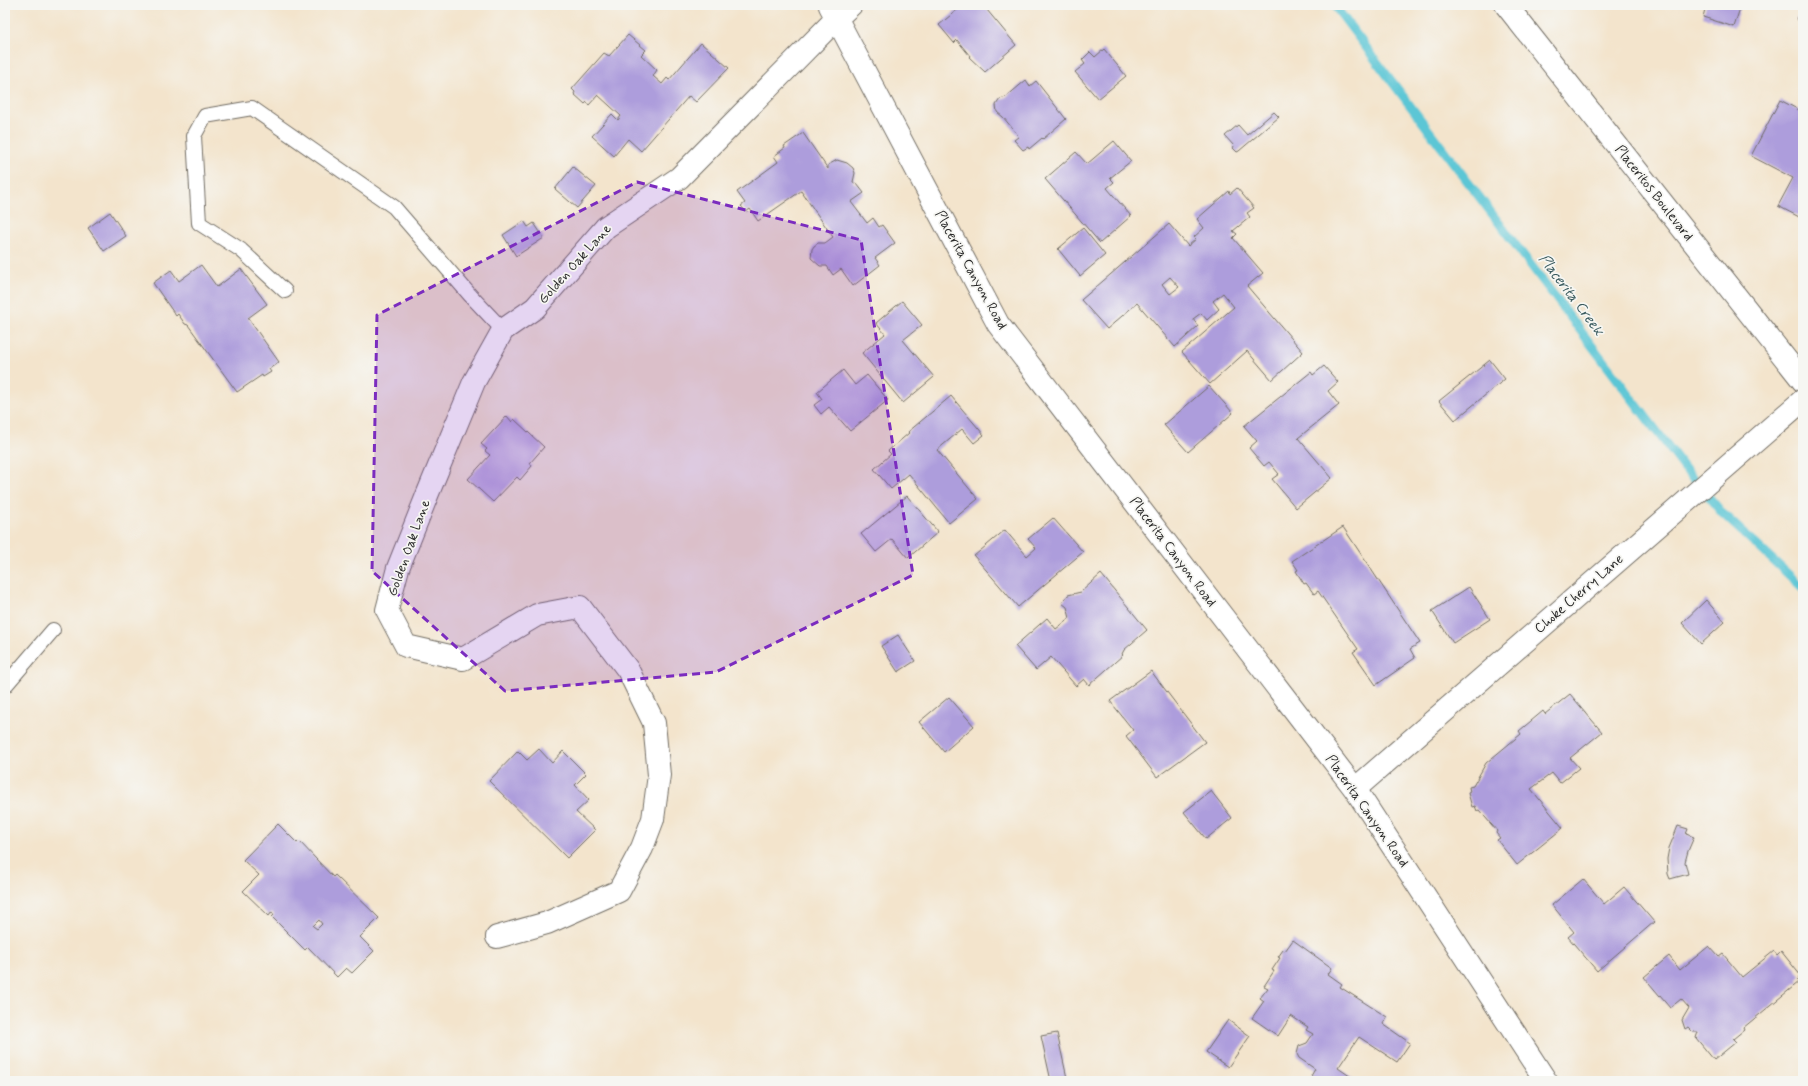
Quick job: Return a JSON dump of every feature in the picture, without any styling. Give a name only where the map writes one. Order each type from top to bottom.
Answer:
[{"type":"street","name":"Placeritos Boulevard","points":[[1506,5],[1803,381]]},
{"type":"street","name":"Golden Oak Lane","points":[[497,937],[547,923],[619,891],[642,848],[654,819],[659,775],[654,723],[628,670],[580,607],[537,616],[463,658],[406,646],[387,610],[398,568],[474,382],[503,330],[535,308],[606,227],[679,178],[839,9]]},
{"type":"street","name":"Placerita Canyon Road","points":[[839,9],[998,324],[1355,789],[1546,1081]]},
{"type":"street","name":"Choke Cherry Lane","points":[[1355,789],[1803,400]]},
{"type":"lane","points":[[284,291],[241,250],[199,223],[194,136],[205,116],[252,108],[394,207],[470,295],[503,330]]},
{"type":"lane","points":[[5,686],[53,630]]},
{"type":"highlighted area","points":[[637,182],[861,240],[913,575],[716,672],[505,691],[372,571],[377,315]]},
{"type":"building","points":[[963,5],[993,5],[987,10],[1016,45],[985,72],[969,57],[970,56],[957,40],[954,43],[939,25]]},
{"type":"building","points":[[1706,5],[1741,5],[1734,27],[1703,17]]},
{"type":"building","points":[[1803,12],[1803,26],[1796,18]]},
{"type":"building","points":[[628,35],[646,50],[641,55],[657,70],[653,76],[662,84],[667,78],[669,80],[701,43],[729,68],[696,102],[689,96],[641,151],[628,139],[614,156],[592,136],[612,114],[618,120],[621,116],[598,95],[589,105],[587,102],[585,104],[574,94],[575,92],[572,89],[604,53],[609,56]]},
{"type":"building","points":[[1104,49],[1126,76],[1098,99],[1075,72],[1085,64],[1082,60],[1090,52],[1095,57]]},
{"type":"building","points":[[1026,80],[1030,86],[1036,81],[1066,119],[1043,139],[1042,138],[1029,149],[1028,147],[1023,150],[1014,140],[1018,137],[1017,134],[997,112],[996,105],[1000,99],[1006,97]]},
{"type":"building","points":[[1780,100],[1803,112],[1803,219],[1778,206],[1793,178],[1751,156]]},
{"type":"building","points":[[1274,112],[1279,117],[1237,152],[1225,136],[1238,125],[1247,135]]},
{"type":"building","points":[[803,133],[828,169],[828,165],[837,160],[847,163],[853,168],[855,173],[853,182],[857,184],[864,193],[851,202],[867,223],[873,218],[879,227],[882,225],[895,243],[875,258],[880,265],[853,286],[841,269],[833,275],[827,266],[820,266],[811,258],[812,249],[814,246],[818,243],[825,243],[833,237],[801,191],[758,221],[750,209],[746,212],[741,206],[745,203],[737,192],[778,162],[774,156],[785,148],[784,146]]},
{"type":"building","points":[[1114,141],[1131,161],[1110,178],[1114,182],[1107,188],[1131,216],[1100,243],[1045,179],[1076,152],[1087,164]]},
{"type":"building","points":[[573,167],[596,186],[577,208],[555,189]]},
{"type":"building","points":[[1237,188],[1254,208],[1247,213],[1250,217],[1233,231],[1237,234],[1233,238],[1263,273],[1247,286],[1303,352],[1272,380],[1247,351],[1210,384],[1182,352],[1234,307],[1223,293],[1213,301],[1219,309],[1207,320],[1201,313],[1193,319],[1198,326],[1175,347],[1137,303],[1107,329],[1081,300],[1169,224],[1188,246],[1196,239],[1194,237],[1204,228],[1197,219],[1229,191],[1230,194]],"holes":[[[1170,277],[1179,287],[1170,294],[1162,284]]]},
{"type":"building","points":[[110,212],[126,236],[104,251],[88,228]]},
{"type":"building","points":[[524,221],[528,227],[534,223],[544,238],[516,256],[503,235]]},
{"type":"building","points":[[1083,228],[1105,255],[1080,276],[1058,249]]},
{"type":"building","points":[[201,265],[217,287],[241,269],[267,304],[248,318],[279,362],[269,369],[271,372],[263,377],[262,375],[237,392],[188,325],[185,324],[178,314],[176,316],[153,283],[171,270],[179,281]]},
{"type":"building","points":[[902,301],[922,325],[903,340],[934,377],[903,403],[862,353],[885,334],[876,323]]},
{"type":"building","points":[[1490,360],[1505,379],[1455,420],[1439,401]]},
{"type":"building","points":[[1324,366],[1338,382],[1328,391],[1339,405],[1298,438],[1332,478],[1296,508],[1272,479],[1279,474],[1269,462],[1264,466],[1249,448],[1257,441],[1244,426],[1311,372],[1313,375]]},
{"type":"building","points":[[843,370],[855,385],[867,375],[888,400],[850,431],[829,407],[821,414],[814,405],[822,399],[817,392]]},
{"type":"building","points":[[1209,386],[1233,413],[1188,452],[1164,425]]},
{"type":"building","points":[[951,396],[984,435],[974,443],[962,429],[937,450],[978,499],[949,523],[909,474],[891,489],[874,469],[891,454],[888,451],[909,433],[908,432]]},
{"type":"building","points":[[507,416],[512,422],[514,419],[544,447],[530,463],[532,466],[520,480],[517,477],[493,502],[468,479],[490,455],[485,451],[487,449],[481,444]]},
{"type":"building","points":[[907,496],[938,532],[908,558],[892,539],[876,552],[861,534]]},
{"type":"building","points":[[1053,518],[1083,552],[1018,607],[974,556],[1005,530],[1027,556],[1036,548],[1028,539]]},
{"type":"building","points":[[1343,527],[1420,643],[1410,649],[1415,658],[1376,685],[1353,652],[1358,649],[1318,591],[1314,594],[1306,583],[1304,584],[1292,561]]},
{"type":"building","points":[[1101,574],[1147,630],[1124,650],[1123,655],[1089,685],[1084,679],[1076,686],[1051,657],[1036,670],[1015,646],[1047,618],[1056,629],[1070,618],[1067,607],[1062,603],[1068,595],[1081,592]]},
{"type":"building","points":[[1469,587],[1490,619],[1453,643],[1432,611]]},
{"type":"building","points":[[1706,600],[1725,622],[1701,644],[1682,623]]},
{"type":"building","points":[[898,635],[915,661],[898,672],[881,646]]},
{"type":"building","points":[[1151,671],[1205,742],[1157,777],[1126,736],[1133,730],[1110,701]]},
{"type":"building","points":[[1570,694],[1602,732],[1570,758],[1579,768],[1560,783],[1552,773],[1531,789],[1563,828],[1517,865],[1497,840],[1500,838],[1496,833],[1497,831],[1479,810],[1477,811],[1475,806],[1472,807],[1468,793],[1470,792],[1469,787],[1473,786],[1486,763],[1521,734],[1519,731],[1543,711],[1545,714]]},
{"type":"building","points":[[949,697],[974,726],[944,752],[919,722]]},
{"type":"building","points":[[539,749],[552,763],[563,751],[586,774],[575,785],[589,800],[576,812],[595,830],[567,858],[489,781],[518,751],[527,760]]},
{"type":"building","points":[[1211,791],[1232,818],[1206,839],[1184,812]]},
{"type":"building","points":[[278,824],[297,843],[299,841],[333,877],[335,875],[379,918],[360,937],[374,951],[352,973],[346,968],[337,977],[308,947],[305,950],[272,917],[274,915],[272,912],[269,916],[243,891],[259,875],[243,860]],"holes":[[[319,920],[322,924],[317,929],[313,926]]]},
{"type":"building","points":[[1678,826],[1688,829],[1686,834],[1694,837],[1685,862],[1688,874],[1670,879],[1668,874],[1667,859],[1669,848]]},
{"type":"building","points":[[1583,879],[1604,904],[1624,887],[1654,922],[1597,971],[1568,937],[1574,932],[1552,905]]},
{"type":"building","points":[[1293,940],[1332,968],[1328,974],[1342,984],[1340,987],[1387,1017],[1383,1024],[1410,1043],[1397,1062],[1359,1037],[1338,1068],[1357,1081],[1319,1081],[1311,1076],[1315,1069],[1299,1058],[1297,1054],[1299,1046],[1307,1043],[1313,1034],[1306,1030],[1308,1027],[1291,1016],[1278,1036],[1252,1018],[1264,1001],[1260,998],[1268,988],[1264,986],[1274,971],[1272,970],[1280,958],[1278,957],[1283,950],[1285,951]]},
{"type":"building","points":[[1709,946],[1719,957],[1723,954],[1742,977],[1774,951],[1777,955],[1781,951],[1801,976],[1797,980],[1799,982],[1743,1028],[1744,1030],[1733,1039],[1736,1042],[1714,1060],[1696,1038],[1698,1032],[1693,1032],[1688,1027],[1685,1029],[1682,1020],[1689,1008],[1681,999],[1670,1008],[1644,977],[1669,956],[1680,970]]},
{"type":"building","points":[[1228,1020],[1250,1036],[1228,1067],[1206,1052]]},
{"type":"building","points":[[1057,1033],[1067,1078],[1051,1081],[1041,1036]]},
{"type":"waterway","name":"Placerita Creek","points":[[1334,5],[1686,470],[1723,514],[1803,588]]}]
